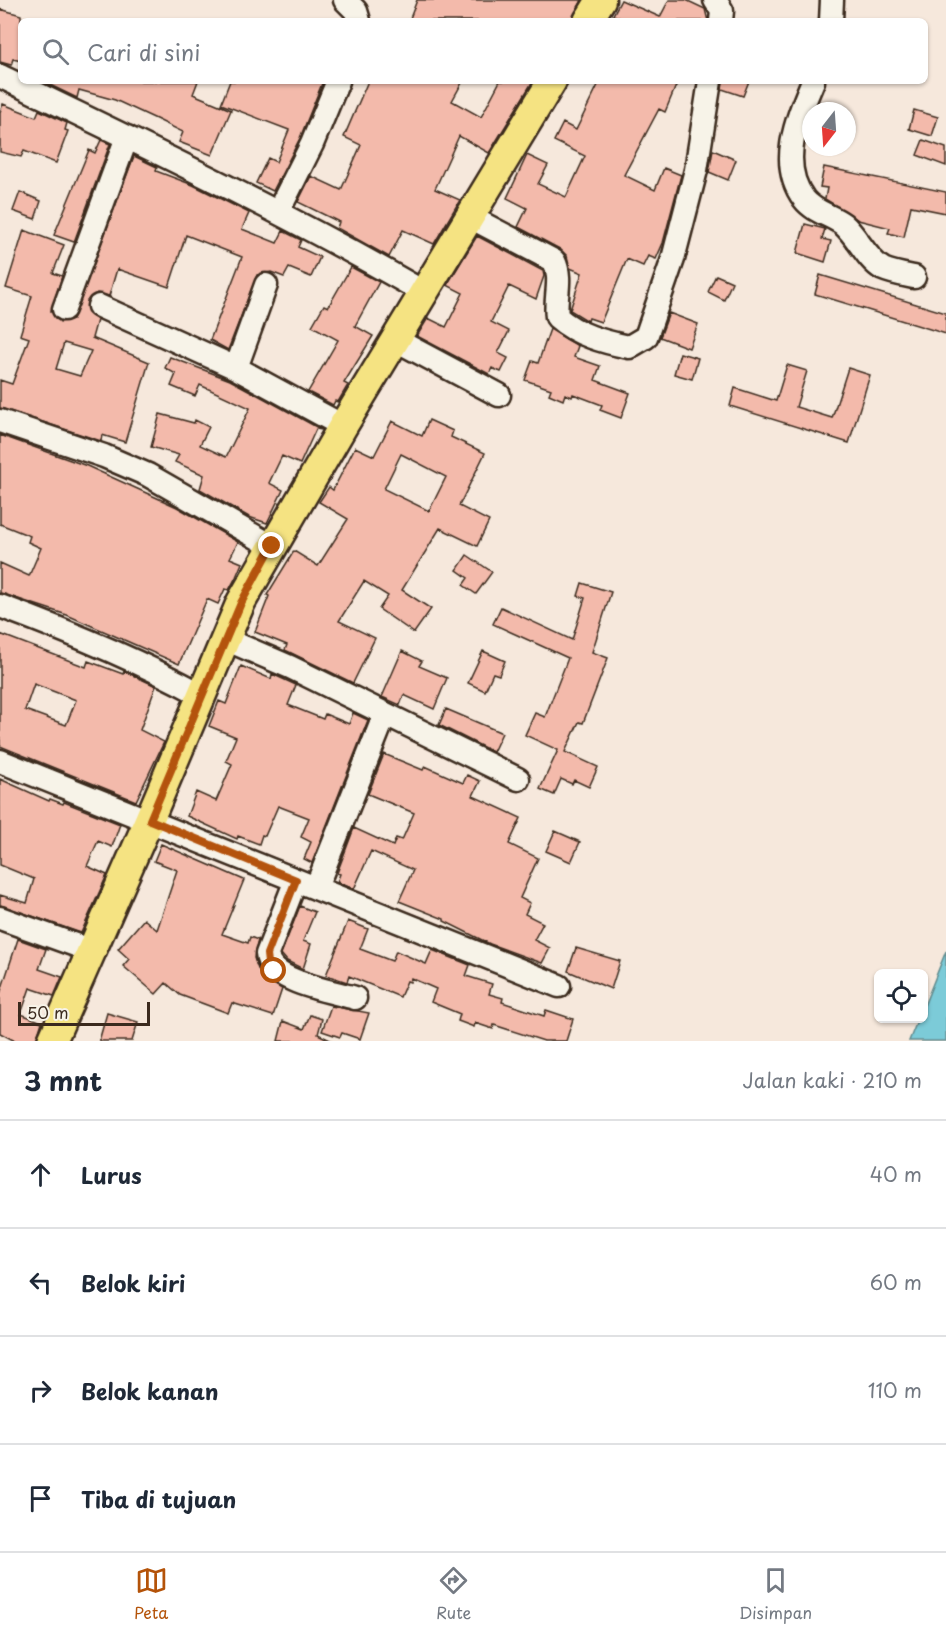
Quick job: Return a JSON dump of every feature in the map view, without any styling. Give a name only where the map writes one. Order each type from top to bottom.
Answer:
[{"type":"main road","points":[[590,18],[601,0]]},
{"type":"main road","points":[[52,1041],[150,820],[225,639],[272,546],[550,84]]},
{"type":"street","points":[[345,0],[357,11],[358,18]]},
{"type":"street","points":[[715,0],[722,10],[721,18]]},
{"type":"street","points":[[831,18],[832,0]]},
{"type":"street","points":[[0,76],[331,239],[425,293]]},
{"type":"street","points":[[278,212],[312,144],[337,84]]},
{"type":"street","points":[[470,217],[554,261],[559,281],[556,299],[557,317],[566,325],[592,338],[629,347],[634,346],[646,337],[654,320],[673,259],[696,170],[710,84]]},
{"type":"street","points":[[812,84],[798,117],[792,145],[794,176],[805,200],[842,224],[875,263],[884,269],[914,277]]},
{"type":"street","points":[[64,309],[127,137]]},
{"type":"street","points":[[236,368],[266,285]]},
{"type":"street","points":[[99,306],[236,368],[343,426]]},
{"type":"street","points":[[396,340],[499,395]]},
{"type":"street","points":[[0,422],[104,456],[148,475],[272,546]]},
{"type":"street","points":[[0,606],[88,638],[141,662],[202,695]]},
{"type":"street","points":[[225,639],[290,667],[518,779]]},
{"type":"street","points":[[355,998],[291,979],[274,971],[268,963],[267,954],[306,884],[386,714]]},
{"type":"street","points":[[0,761],[560,986]]},
{"type":"street","points":[[0,918],[92,951]]},
{"type":"water","points":[[946,951],[946,1041],[909,1041],[916,1023],[928,1023],[928,996]]},
{"type":"building","points":[[417,0],[582,0],[573,18],[410,18]]},
{"type":"building","points":[[621,0],[660,17],[669,0],[686,0],[705,9],[707,18],[620,18],[613,15]]},
{"type":"building","points":[[0,9],[21,15],[21,18],[18,18],[18,60],[13,59],[11,65],[0,62]]},
{"type":"building","points":[[48,84],[197,84],[193,94],[231,110],[212,155],[179,142],[183,132],[115,100],[79,90],[77,98]]},
{"type":"building","points":[[229,84],[322,84],[300,138],[273,191],[256,183],[268,158],[276,162],[289,130],[221,104]]},
{"type":"building","points":[[367,84],[461,84],[452,101],[481,117],[498,84],[531,84],[489,153],[459,136],[435,189],[460,200],[434,244],[403,230],[389,257],[337,228],[339,222],[298,202],[311,176],[341,190],[361,145],[344,137]]},
{"type":"building","points":[[599,84],[677,84],[665,112],[659,109],[624,175],[655,190],[664,168],[681,175],[663,243],[656,259],[648,256],[643,266],[627,259],[601,322],[589,318],[588,321],[570,310],[582,273],[570,268],[567,256],[560,249],[518,227],[527,208],[507,198],[527,155],[548,165],[538,184],[566,197],[585,156],[554,141],[563,123],[576,130]]},
{"type":"building","points":[[723,84],[748,84],[743,96],[722,89]]},
{"type":"building","points":[[3,104],[36,117],[39,110],[67,123],[65,130],[68,131],[56,163],[24,151],[21,157],[0,152],[0,112]]},
{"type":"building","points":[[914,110],[938,117],[932,136],[909,129]]},
{"type":"building","points":[[101,140],[110,144],[74,242],[54,235],[89,150],[95,153]]},
{"type":"building","points":[[923,140],[946,148],[946,166],[917,155]]},
{"type":"building","points":[[713,150],[736,160],[728,180],[709,172]]},
{"type":"building","points":[[134,156],[157,167],[156,171],[193,185],[249,213],[242,229],[277,243],[283,231],[301,240],[298,247],[320,257],[311,277],[289,268],[284,277],[271,272],[257,275],[228,350],[210,340],[242,257],[186,235],[169,287],[117,269],[109,296],[97,293],[87,301],[88,313],[97,320],[92,338],[149,362],[125,442],[102,435],[101,441],[0,408],[0,380],[12,384],[29,338],[20,335],[32,296],[6,288],[24,230],[64,245],[53,273],[62,276],[51,311],[60,322],[73,319]],"holes":[[[64,343],[91,351],[80,376],[56,369]]]},
{"type":"building","points":[[824,167],[946,192],[946,213],[911,206],[904,237],[888,233],[890,228],[858,220],[825,199],[827,188],[820,187]]},
{"type":"building","points":[[20,192],[41,201],[35,219],[13,211]]},
{"type":"building","points":[[805,224],[825,229],[822,239],[831,241],[825,262],[797,253]]},
{"type":"building","points":[[477,236],[543,271],[544,276],[536,299],[509,286],[491,322],[509,331],[498,353],[508,358],[501,372],[492,368],[489,374],[417,336],[428,318],[446,327],[463,293],[447,285]]},
{"type":"building","points":[[351,267],[379,282],[355,326],[373,336],[344,383],[348,385],[338,402],[335,401],[333,405],[308,392],[338,340],[312,326],[324,305],[328,307]]},
{"type":"building","points":[[716,275],[732,282],[724,300],[708,292]]},
{"type":"building","points":[[820,275],[946,313],[946,334],[815,294]]},
{"type":"building","points":[[669,313],[698,324],[689,348],[660,337]]},
{"type":"building","points":[[550,329],[578,346],[574,357],[600,366],[595,380],[630,393],[621,418],[600,410],[602,405],[573,394],[572,397],[565,394],[563,400],[549,394],[551,389],[525,380],[532,361],[538,363]]},
{"type":"building","points":[[680,353],[698,358],[692,379],[674,374]]},
{"type":"building","points":[[170,357],[230,380],[322,430],[316,429],[300,464],[282,456],[269,483],[283,490],[267,523],[249,517],[200,489],[204,475],[175,462],[179,455],[151,447],[160,414],[194,423],[195,420],[209,427],[200,445],[226,457],[250,408],[200,385],[195,396],[171,386],[176,374],[165,368]]},
{"type":"building","points":[[787,365],[807,371],[796,407],[832,418],[848,368],[870,375],[849,443],[730,406],[735,388],[776,401]]},
{"type":"building","points":[[429,420],[453,431],[451,437],[485,453],[459,506],[489,521],[477,546],[440,528],[402,590],[431,609],[414,633],[379,609],[388,596],[364,581],[339,621],[375,638],[353,683],[285,650],[287,645],[255,632],[269,596],[267,595],[294,551],[318,566],[348,519],[319,502],[329,487],[333,490],[355,447],[374,456],[392,421],[422,436]],"holes":[[[401,454],[446,477],[429,511],[384,489]]]},
{"type":"building","points":[[0,435],[87,466],[177,507],[238,542],[230,558],[242,563],[236,577],[229,590],[225,589],[218,604],[207,599],[179,664],[67,615],[0,593],[0,563],[29,576],[41,548],[28,542],[30,536],[0,524]]},
{"type":"building","points":[[467,555],[492,572],[476,594],[463,585],[468,578],[457,570]]},
{"type":"building","points":[[582,583],[611,592],[592,652],[608,658],[583,723],[579,722],[565,752],[598,767],[589,787],[574,780],[572,784],[561,779],[554,795],[540,789],[558,750],[525,735],[535,713],[545,717],[568,658],[493,624],[501,607],[572,640],[585,598],[578,596]]},
{"type":"building","points":[[0,634],[86,667],[88,661],[123,674],[124,671],[156,686],[140,730],[164,742],[136,801],[0,746]],"holes":[[[34,684],[76,700],[66,725],[25,710]]]},
{"type":"building","points":[[402,651],[422,661],[419,666],[447,678],[434,709],[404,695],[400,705],[382,697]]},
{"type":"building","points":[[483,651],[505,661],[499,675],[493,673],[485,691],[468,683]]},
{"type":"building","points":[[241,666],[271,679],[272,674],[296,685],[288,705],[323,719],[325,714],[349,724],[353,713],[368,720],[312,863],[304,859],[311,842],[301,837],[309,818],[278,806],[259,844],[238,836],[237,839],[187,816],[196,792],[216,801],[232,764],[226,761],[236,737],[209,726],[219,701],[226,704]]},
{"type":"building","points":[[446,709],[502,733],[493,752],[439,725]]},
{"type":"building","points":[[384,754],[423,770],[425,766],[463,783],[467,775],[480,781],[473,796],[521,818],[509,844],[538,858],[520,898],[530,903],[525,914],[543,923],[534,940],[550,948],[542,963],[490,944],[444,919],[399,901],[413,870],[371,851],[354,889],[337,882],[340,874],[337,873],[354,828],[393,846],[396,838],[402,840],[414,813],[368,794]]},
{"type":"building","points":[[0,779],[49,801],[50,799],[63,804],[64,802],[120,824],[112,847],[98,841],[87,866],[107,875],[81,933],[0,905],[0,895],[27,903],[34,879],[0,865]]},
{"type":"building","points":[[555,831],[580,842],[571,862],[546,851]]},
{"type":"building","points":[[161,844],[244,880],[222,934],[248,943],[250,937],[258,940],[254,958],[258,969],[269,981],[282,989],[273,1016],[232,1003],[228,1013],[180,995],[166,983],[156,994],[123,966],[129,959],[118,949],[144,919],[157,930],[177,870],[154,861]]},
{"type":"building","points":[[300,906],[315,912],[303,941],[311,944],[303,969],[287,961],[281,954]]},
{"type":"building","points":[[348,921],[368,929],[360,949],[392,961],[396,951],[426,964],[432,950],[470,965],[466,976],[492,984],[489,994],[503,998],[502,1002],[544,1016],[546,1010],[573,1019],[566,1041],[544,1041],[494,1025],[493,1029],[475,1023],[474,1027],[458,1021],[460,1014],[431,1002],[436,989],[411,978],[410,982],[407,981],[400,997],[349,976],[347,982],[326,975]]},
{"type":"building","points":[[18,939],[46,949],[39,969],[62,977],[54,996],[30,988],[21,1014],[42,1022],[36,1041],[15,1041],[0,1033],[0,994]]},
{"type":"building","points":[[576,948],[620,961],[611,989],[568,971]]},
{"type":"building","points":[[331,1006],[369,1013],[360,1039],[342,1033],[340,1037],[322,1031]]},
{"type":"building","points":[[107,1013],[138,1022],[132,1041],[99,1041]]},
{"type":"building","points":[[310,1015],[322,1019],[318,1034],[332,1041],[278,1041],[283,1021],[304,1029]]},
{"type":"route","points":[[272,546],[241,603],[150,820],[296,880],[267,954],[268,963],[274,971]]}]
